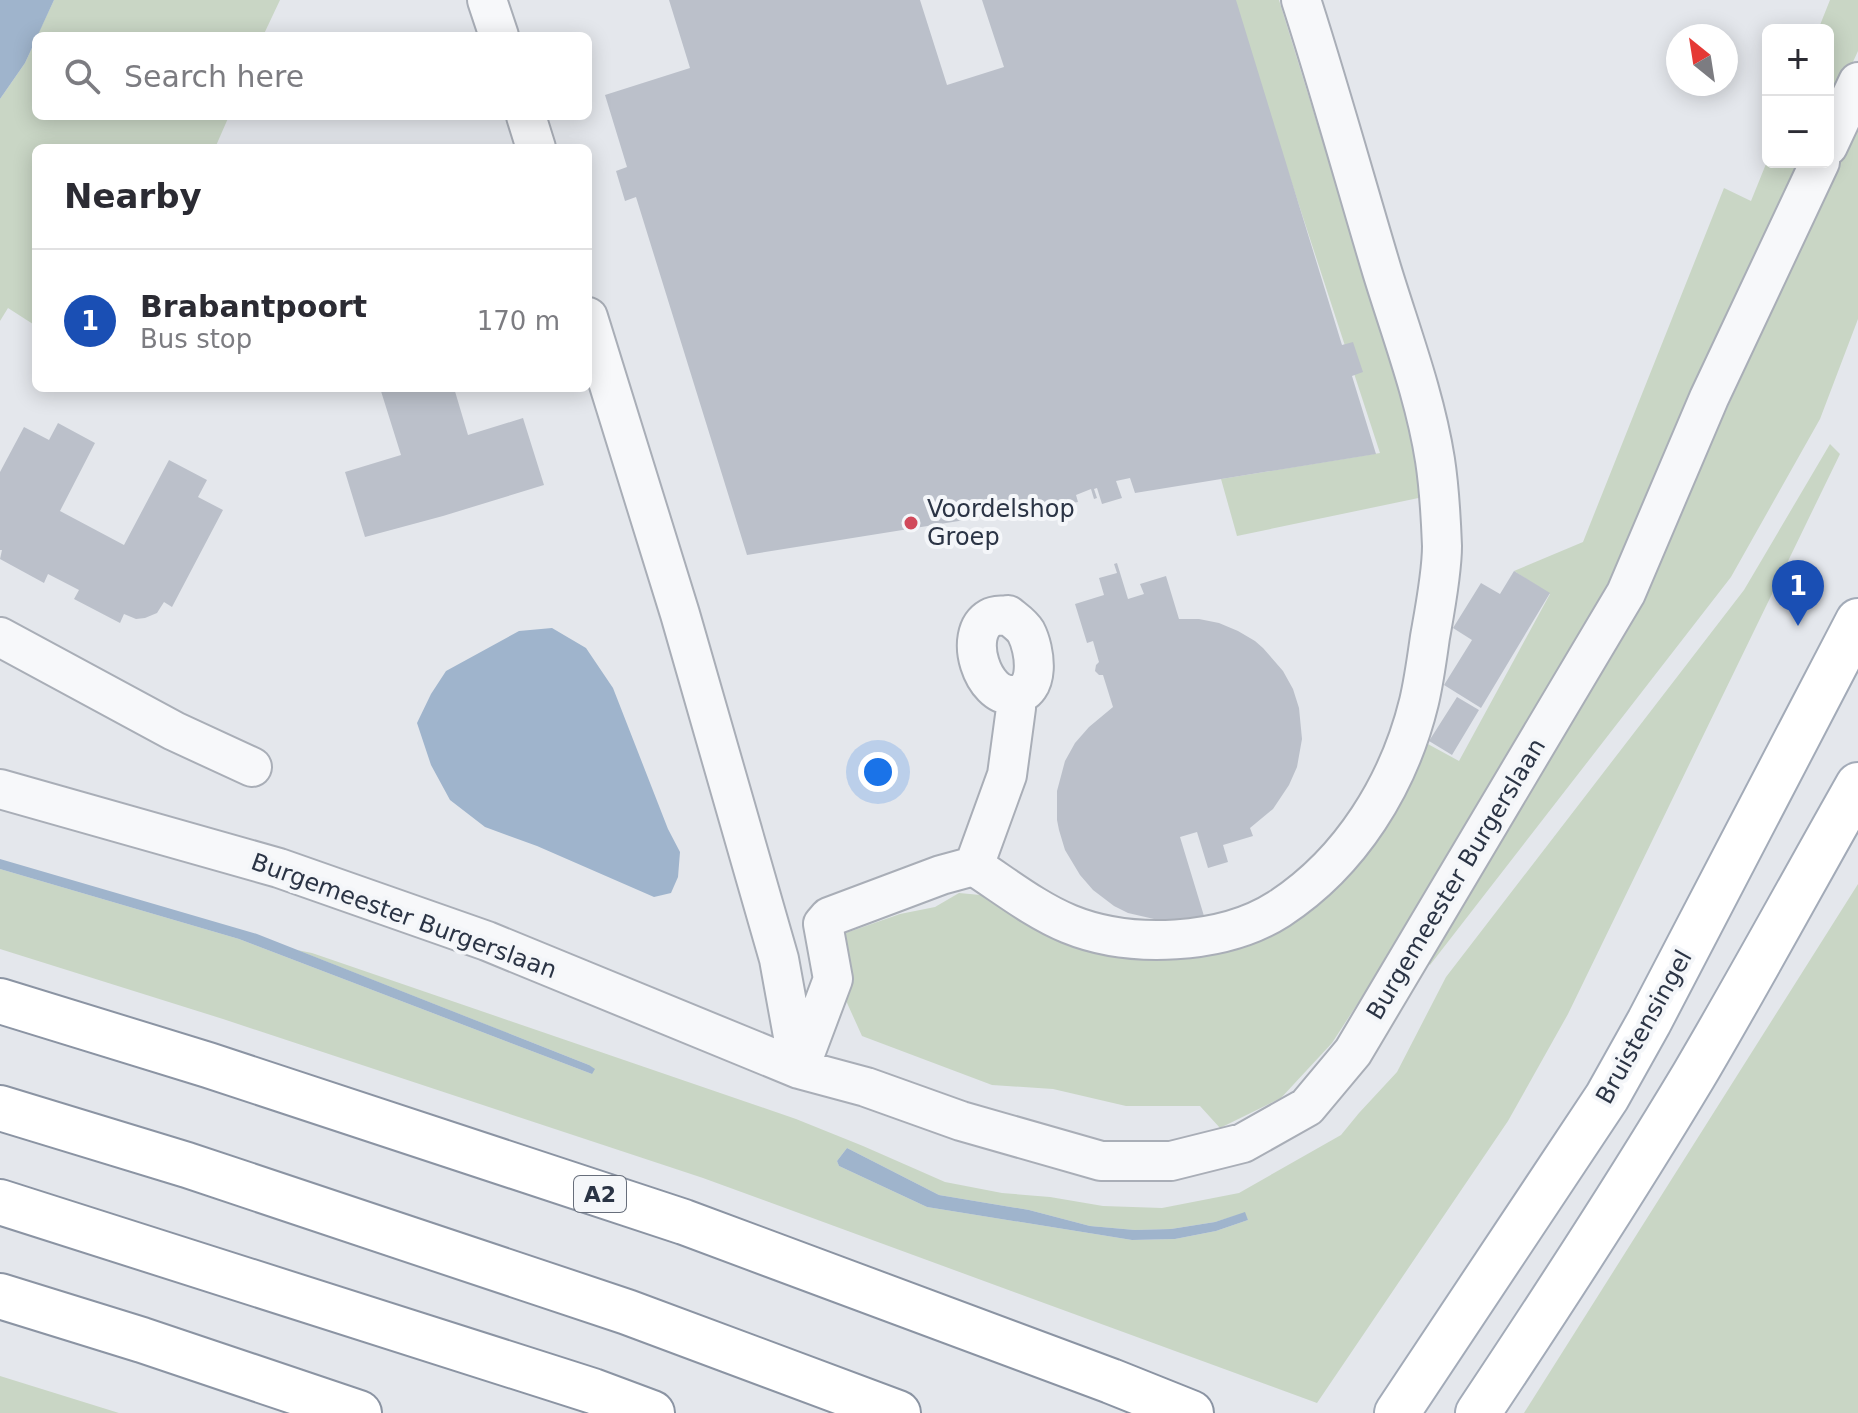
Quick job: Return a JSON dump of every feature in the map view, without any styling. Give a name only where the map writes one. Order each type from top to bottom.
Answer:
[{"type":"main road","name":"Bruistensingel","points":[[1397,1413],[1607,1097],[1858,621]]},
{"type":"main road","points":[[1478,1413],[1576,1266],[1695,1073],[1858,785]]},
{"type":"main road","name":"A2","points":[[0,1001],[208,1065],[684,1222],[1191,1413]]},
{"type":"main road","points":[[0,1108],[187,1165],[612,1307],[898,1413]]},
{"type":"main road","points":[[0,1202],[563,1381],[652,1413]]},
{"type":"main road","points":[[0,1296],[359,1413]]},
{"type":"street","points":[[487,0],[498,32]]},
{"type":"street","points":[[799,1069],[833,979],[823,924],[829,917],[941,875],[974,866],[1031,905],[1071,925],[1118,937],[1169,940],[1225,932],[1265,917],[1296,897],[1352,843],[1382,797],[1419,702],[1433,620],[1442,548],[1435,461],[1416,380],[1301,0]]},
{"type":"street","points":[[1834,133],[1858,82]]},
{"type":"street","points":[[527,120],[535,144]]},
{"type":"street","name":"Burgemeester Burgerslaan","points":[[0,789],[279,868],[472,936],[799,1069],[866,1087],[961,1121],[1101,1161],[1171,1161],[1243,1143],[1307,1107],[1353,1052],[1626,593],[1709,398],[1817,168]]},
{"type":"street","points":[[592,330],[680,614],[779,959],[799,1069]]},
{"type":"street","points":[[0,637],[174,731],[252,767]]},
{"type":"street","points":[[974,866],[1007,775],[1015,696]]},
{"type":"green space","points":[[54,0],[280,0],[265,32],[39,32]]},
{"type":"green space","points":[[1232,0],[1279,0],[1412,431],[1428,496],[1237,536],[1221,479],[1380,453]]},
{"type":"green space","points":[[1830,0],[1858,0],[1858,51],[1834,103],[1834,24],[1820,24]]},
{"type":"green space","points":[[32,48],[32,120],[227,120],[217,144],[32,144],[32,323],[8,308],[0,321],[0,99]]},
{"type":"green space","points":[[1858,124],[1858,319],[1820,419],[1731,577],[1430,965],[1426,959],[1626,628]]},
{"type":"green space","points":[[1764,168],[1804,168],[1606,590],[1537,713],[1423,903],[1332,1043],[1281,1098],[1220,1128],[1200,1106],[1126,1106],[1053,1089],[992,1085],[862,1036],[843,994],[840,935],[900,914],[935,907],[959,893],[1002,897],[1134,956],[1218,954],[1286,925],[1344,882],[1395,813],[1426,743],[1459,761],[1550,594],[1514,571],[1583,542],[1724,188],[1751,201]]},
{"type":"green space","points":[[1830,444],[1840,454],[1568,1014],[1508,1121],[1317,1403],[703,1178],[223,1019],[0,949],[0,869],[239,939],[592,1074],[589,1065],[297,950],[312,953],[796,1119],[945,1182],[1103,1206],[1162,1208],[1239,1193],[1341,1135],[1397,1072],[1446,977],[1744,590]],"holes":[[[847,1148],[939,1195],[1029,1210],[1090,1226],[1135,1230],[1171,1229],[1215,1222],[1244,1213],[1248,1220],[1216,1231],[1175,1239],[1132,1240],[927,1207],[839,1166],[837,1161]]]},
{"type":"green space","points":[[1858,884],[1858,1413],[1524,1413]]},
{"type":"green space","points":[[0,1376],[119,1413],[0,1413]]},
{"type":"water","points":[[0,0],[54,0],[39,32],[32,32],[32,48],[25,63],[0,99]]},
{"type":"water","points":[[552,628],[586,648],[613,688],[668,829],[680,852],[678,877],[671,893],[654,897],[485,827],[450,800],[431,765],[417,723],[446,671],[519,631]]},
{"type":"water","points":[[0,859],[257,934],[595,1069],[592,1074],[239,939],[0,869]]},
{"type":"water","points":[[847,1148],[939,1195],[1029,1210],[1090,1226],[1171,1229],[1215,1222],[1245,1212],[1248,1220],[1216,1231],[1175,1239],[1132,1240],[927,1207],[839,1166],[837,1161]]},
{"type":"building","points":[[669,0],[920,0],[947,85],[1004,67],[982,0],[1236,0],[1342,345],[1353,342],[1363,372],[1352,376],[1376,454],[1135,493],[1130,478],[1116,481],[1122,498],[1102,504],[1097,488],[1094,489],[1097,498],[1094,499],[1091,489],[1076,495],[1078,502],[747,555],[636,197],[625,201],[616,171],[627,167],[605,95],[690,68]]},
{"type":"building","points":[[381,392],[455,392],[468,435],[523,418],[544,485],[365,537],[345,472],[401,455]]},
{"type":"building","points":[[58,423],[95,443],[60,511],[124,545],[169,460],[207,480],[198,497],[223,510],[172,607],[164,602],[157,613],[145,618],[136,619],[124,614],[120,623],[74,599],[79,590],[48,574],[44,583],[0,559],[0,472],[24,427],[49,440]]},
{"type":"building","points":[[1117,563],[1128,599],[1144,594],[1140,584],[1166,576],[1179,619],[1219,623],[1255,641],[1283,671],[1299,708],[1302,739],[1297,767],[1273,809],[1250,828],[1253,836],[1223,845],[1228,862],[1208,868],[1197,832],[1180,837],[1204,916],[1154,919],[1114,906],[1080,875],[1065,850],[1059,830],[1057,791],[1065,761],[1089,727],[1113,707],[1103,675],[1095,671],[1099,662],[1093,641],[1087,643],[1075,604],[1104,595],[1099,578],[1117,573],[1114,564]]},
{"type":"building","points":[[1514,571],[1550,593],[1481,708],[1444,685],[1472,640],[1453,628],[1481,583],[1500,594]]},
{"type":"building","points":[[1457,697],[1479,710],[1452,755],[1429,741]]},
{"type":"place","name":"Voordelshop Groep","points":[[911,523]]},
{"type":"place","name":"Brabantpoort","points":[[1798,626]]}]
